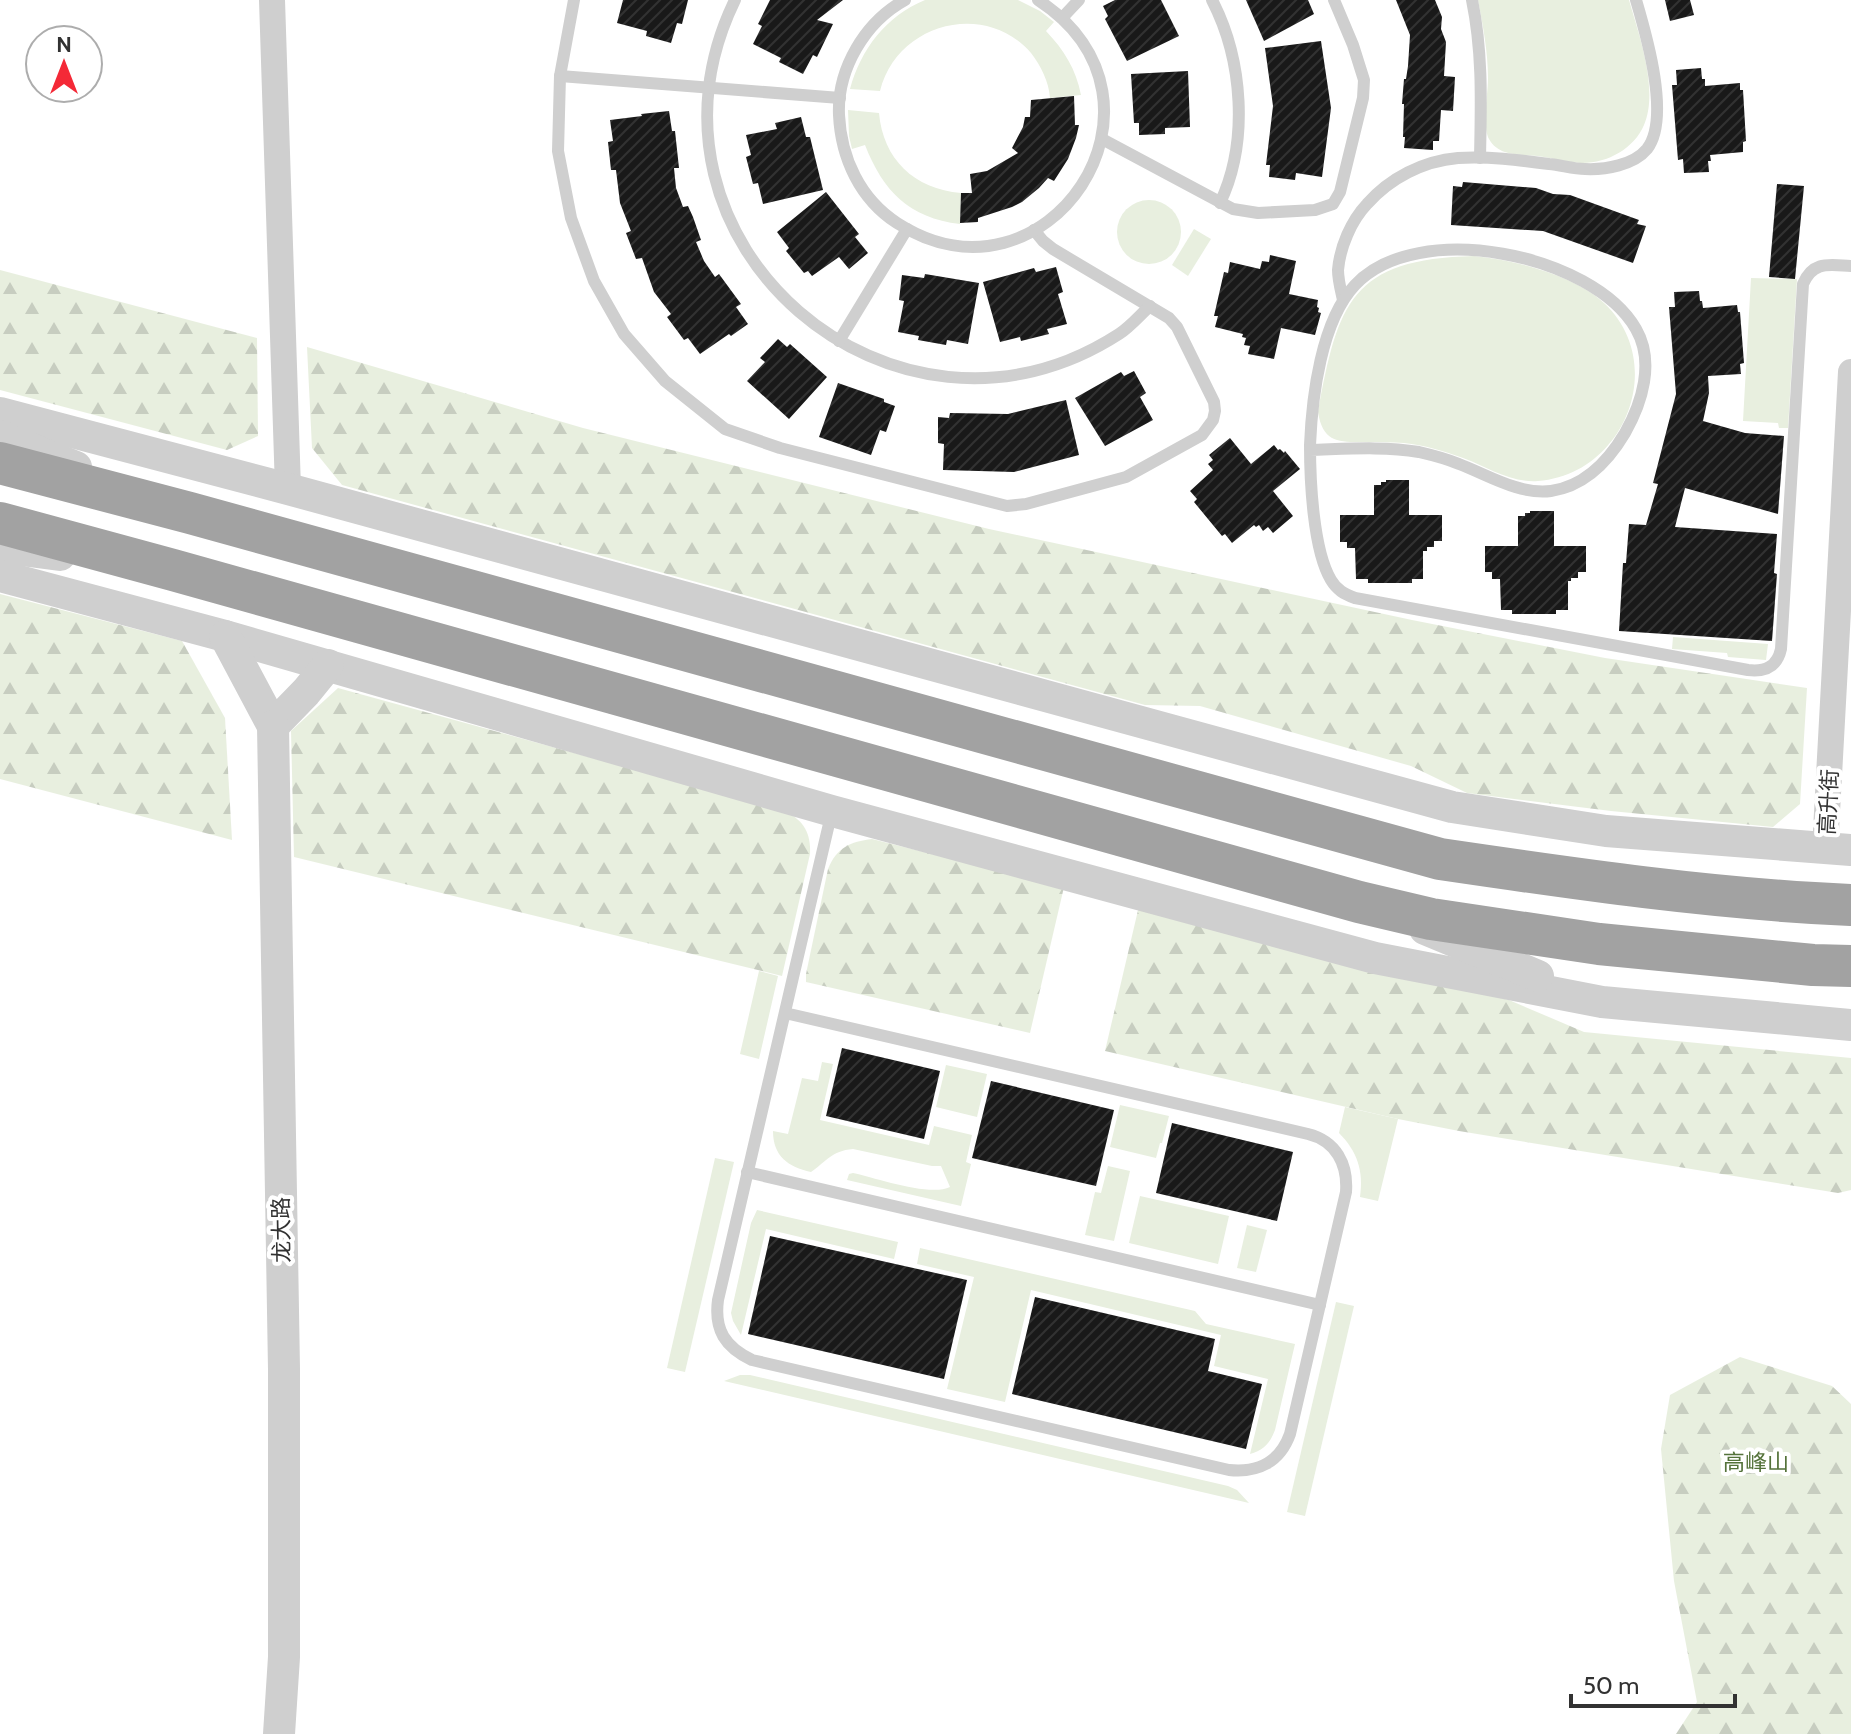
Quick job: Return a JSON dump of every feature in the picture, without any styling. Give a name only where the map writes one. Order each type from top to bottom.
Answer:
[{"type":"highway","points":[[0,463],[1440,859],[1603,883],[1851,905]]},
{"type":"highway","points":[[0,523],[1359,902],[1431,919],[1599,944],[1851,966]]},
{"type":"street","points":[[272,0],[288,489]]},
{"type":"street","name":"高升街","points":[[1838,849],[1851,372]]},
{"type":"street","points":[[0,413],[1452,807],[1606,831],[1838,849]]},
{"type":"street","points":[[0,436],[190,513]]},
{"type":"street","points":[[0,547],[173,570]]},
{"type":"street","points":[[0,576],[328,665],[832,811],[1375,958],[1602,1002],[1851,1025]]},
{"type":"street","points":[[225,636],[273,726],[328,665]]},
{"type":"street","name":"龙大路","points":[[273,726],[284,1369],[284,1657],[279,1734]]},
{"type":"street","points":[[1359,902],[1602,1002]]},
{"type":"lane","points":[[574,0],[560,76],[558,151],[571,218],[594,281],[624,334],[665,381],[725,429],[780,448],[1007,506],[1026,504],[1126,477],[1202,435],[1213,420],[1214,402],[1177,327],[1150,306],[1053,249],[1034,230]]},
{"type":"lane","points":[[735,0],[718,42],[710,89],[709,134],[713,164],[731,222],[754,262],[783,298],[806,319],[857,352],[886,363],[946,377],[977,378],[1007,376],[1067,361],[1122,332],[1150,306]]},
{"type":"lane","points":[[905,0],[881,17],[867,32],[847,69],[840,98],[840,130],[844,150],[861,188],[889,218],[926,238],[967,246],[1008,241],[1034,230],[1062,210],[1087,178],[1102,139],[1103,98],[1092,58],[1082,40],[1062,18],[1038,0]]},
{"type":"lane","points":[[1062,18],[1079,0]]},
{"type":"lane","points":[[1212,0],[1226,35],[1237,95],[1235,156],[1220,203]]},
{"type":"lane","points":[[1102,139],[1233,209],[1258,213],[1315,210],[1333,204],[1340,192],[1363,98],[1364,80],[1334,0]]},
{"type":"lane","points":[[1472,0],[1481,65],[1480,158]]},
{"type":"lane","points":[[1343,300],[1338,270],[1353,224],[1362,209],[1389,183],[1422,166],[1458,158],[1480,158],[1600,169],[1637,158],[1647,149],[1654,135],[1657,108],[1648,43],[1636,0]]},
{"type":"lane","points":[[560,76],[840,98]]},
{"type":"lane","points":[[839,341],[907,229]]},
{"type":"lane","points":[[1310,450],[1375,448],[1420,453],[1458,463],[1515,487],[1533,491],[1551,491],[1587,477],[1604,462],[1626,430],[1641,399],[1645,362],[1643,345],[1621,309],[1579,279],[1540,262],[1509,254],[1472,250],[1418,254],[1396,260],[1365,276],[1354,286],[1333,321],[1312,409],[1310,450],[1311,486],[1322,554],[1329,577],[1345,595],[1355,598],[1717,665],[1764,670],[1776,662],[1781,649],[1803,284],[1812,269],[1820,265],[1851,266]]},
{"type":"lane","points":[[785,1013],[1308,1134],[1323,1139],[1337,1151],[1345,1168],[1346,1192],[1286,1443],[1273,1461],[1242,1472],[1229,1470],[752,1360],[729,1346],[716,1313],[747,1172],[832,811]]},
{"type":"lane","points":[[747,1172],[1320,1305]]},
{"type":"green space","points":[[925,0],[1018,0],[1040,11],[1054,22],[1046,31],[1068,60],[1081,95],[1050,98],[1044,74],[1031,53],[1012,37],[990,27],[967,24],[945,27],[923,35],[904,49],[889,68],[880,91],[850,89],[861,60],[877,36],[898,15]]},
{"type":"green space","points":[[1478,0],[1629,0],[1646,62],[1649,96],[1644,125],[1633,141],[1609,158],[1590,163],[1510,154],[1493,145],[1486,126],[1488,68]]},
{"type":"green space","points":[[848,110],[879,113],[887,144],[904,169],[929,185],[961,193],[960,224],[926,216],[900,200],[880,176],[865,145],[852,149]]},
{"type":"green space","points":[[1143,200],[1155,200],[1172,209],[1179,220],[1179,244],[1172,255],[1155,264],[1143,264],[1131,259],[1122,250],[1117,238],[1117,226],[1122,214],[1131,205]]},
{"type":"green space","points":[[1194,229],[1211,239],[1188,276],[1172,265]]},
{"type":"green space","points":[[1474,256],[1525,265],[1577,284],[1604,303],[1623,328],[1633,356],[1634,385],[1628,413],[1614,438],[1594,459],[1568,474],[1538,481],[1518,480],[1456,455],[1426,447],[1334,439],[1320,422],[1318,412],[1334,342],[1357,294],[1376,278],[1401,266],[1433,259]]},
{"type":"green space","points":[[0,270],[257,338],[258,436],[227,450],[0,390]]},
{"type":"green space","points":[[1751,278],[1797,279],[1788,428],[1779,428],[1778,423],[1743,421]]},
{"type":"green space","points":[[307,347],[583,428],[989,529],[1605,658],[1807,688],[1800,804],[1773,827],[1467,793],[1411,766],[1200,706],[1145,705],[342,485],[312,448]]},
{"type":"green space","points":[[0,594],[182,641],[225,718],[232,840],[0,779]]},
{"type":"green space","points":[[1673,637],[1768,644],[1766,660],[1728,657],[1727,653],[1672,649]]},
{"type":"green space","points":[[338,688],[789,814],[804,827],[810,854],[782,976],[294,857],[291,731]]},
{"type":"green space","points":[[872,839],[1064,887],[1030,1033],[806,982],[828,869],[845,847]]},
{"type":"green space","points":[[1139,906],[1509,1000],[1584,1032],[1851,1058],[1851,1190],[1838,1193],[1459,1131],[1105,1051]]},
{"type":"green space","points":[[759,971],[778,976],[759,1059],[740,1054]]},
{"type":"green space","points":[[822,1062],[833,1064],[820,1120],[929,1145],[934,1126],[972,1135],[966,1162],[971,1164],[961,1206],[847,1180],[853,1173],[930,1190],[950,1187],[941,1166],[853,1149],[834,1154],[811,1172],[783,1159],[776,1147],[773,1131],[788,1134],[802,1078],[818,1081]]},
{"type":"green space","points":[[946,1065],[987,1074],[977,1117],[936,1107]]},
{"type":"green space","points":[[1120,1105],[1169,1116],[1156,1158],[1110,1147]]},
{"type":"green space","points":[[1345,1107],[1398,1119],[1378,1201],[1360,1197],[1358,1162],[1339,1133]]},
{"type":"green space","points":[[715,1158],[734,1162],[685,1372],[667,1368]]},
{"type":"green space","points":[[1108,1166],[1130,1171],[1114,1241],[1085,1235],[1095,1192],[1101,1193]]},
{"type":"green space","points":[[1140,1196],[1229,1216],[1218,1264],[1129,1243]]},
{"type":"green space","points":[[757,1210],[898,1242],[894,1259],[766,1229],[741,1335],[731,1313],[751,1223]]},
{"type":"green space","points":[[1247,1225],[1267,1230],[1256,1272],[1237,1268]]},
{"type":"green space","points":[[920,1248],[1195,1311],[1206,1324],[1295,1344],[1271,1439],[1263,1448],[1250,1454],[1268,1379],[1214,1366],[1221,1335],[1031,1290],[1005,1402],[947,1389],[974,1277],[917,1264]]},
{"type":"green space","points":[[1336,1302],[1354,1306],[1305,1516],[1287,1512]]},
{"type":"green space","name":"高峰山","points":[[1740,1357],[1832,1386],[1851,1404],[1851,1734],[1676,1734],[1697,1702],[1674,1581],[1661,1449],[1670,1395]]},
{"type":"green space","points":[[740,1375],[1228,1486],[1237,1490],[1249,1503],[724,1381]]},
{"type":"building","points":[[623,0],[688,0],[682,24],[677,23],[671,43],[646,36],[647,31],[617,23]]},
{"type":"building","points":[[770,0],[843,0],[817,20],[833,24],[817,57],[813,55],[803,74],[779,62],[781,58],[753,44],[762,26],[758,24]]},
{"type":"building","points":[[1115,0],[1161,0],[1179,36],[1127,61],[1105,19],[1108,16],[1103,6]]},
{"type":"building","points":[[1246,0],[1308,0],[1314,14],[1264,41]]},
{"type":"building","points":[[1396,0],[1435,0],[1442,17],[1441,29],[1446,42],[1444,76],[1455,77],[1453,111],[1441,110],[1439,141],[1433,141],[1433,150],[1404,148],[1402,104],[1410,35]]},
{"type":"building","points":[[1665,0],[1690,0],[1694,15],[1670,21]]},
{"type":"building","points":[[1321,41],[1331,108],[1322,177],[1296,173],[1295,180],[1269,177],[1270,165],[1266,165],[1273,106],[1265,48]]},
{"type":"building","points":[[1701,68],[1705,86],[1740,83],[1746,141],[1743,142],[1743,152],[1710,155],[1709,172],[1684,173],[1683,159],[1678,160],[1672,85],[1677,85],[1676,70]]},
{"type":"building","points":[[1188,71],[1190,127],[1165,128],[1165,134],[1139,135],[1139,123],[1134,123],[1131,74]]},
{"type":"building","points":[[1074,96],[1075,125],[1079,125],[1076,138],[1068,159],[1054,181],[1048,178],[1012,207],[978,218],[978,222],[960,223],[961,193],[972,193],[970,174],[987,171],[1018,153],[1012,148],[1025,117],[1030,117],[1031,100]]},
{"type":"building","points":[[669,111],[672,131],[675,131],[679,168],[674,168],[676,188],[683,207],[688,206],[693,217],[701,240],[696,242],[704,261],[715,277],[719,274],[741,304],[736,307],[748,324],[700,354],[688,338],[684,340],[667,317],[671,314],[654,292],[642,258],[636,259],[626,233],[631,231],[620,203],[616,170],[611,170],[608,142],[613,141],[610,120]]},
{"type":"building","points":[[801,117],[806,137],[810,137],[823,190],[763,204],[758,183],[753,184],[746,157],[751,155],[746,135],[777,129],[775,123]]},
{"type":"building","points":[[1463,182],[1536,188],[1553,194],[1570,195],[1639,220],[1637,224],[1646,226],[1633,263],[1543,231],[1451,225],[1453,186],[1462,187]]},
{"type":"building","points":[[1777,184],[1804,186],[1795,279],[1769,277]]},
{"type":"building","points":[[826,192],[859,234],[855,237],[868,253],[849,269],[839,257],[812,276],[808,271],[804,273],[786,251],[789,248],[777,232]]},
{"type":"building","points":[[1270,255],[1296,261],[1289,294],[1318,300],[1318,312],[1321,313],[1315,335],[1281,328],[1274,359],[1248,354],[1250,346],[1244,345],[1246,338],[1242,337],[1243,334],[1215,327],[1218,316],[1214,316],[1224,272],[1228,273],[1230,262],[1260,269],[1262,261],[1269,262]]},
{"type":"building","points":[[1056,267],[1063,292],[1058,294],[1067,324],[1047,329],[1049,334],[1000,342],[983,282],[1034,268],[1036,272]]},
{"type":"building","points":[[925,274],[979,283],[968,344],[947,340],[946,345],[918,340],[919,336],[898,332],[904,301],[899,300],[902,275],[924,278]]},
{"type":"building","points":[[1699,291],[1703,308],[1737,305],[1744,363],[1740,364],[1741,374],[1708,376],[1709,393],[1703,421],[1745,433],[1784,436],[1778,514],[1685,488],[1675,527],[1777,534],[1772,641],[1619,631],[1629,524],[1646,525],[1658,484],[1653,483],[1676,394],[1669,307],[1675,307],[1674,292]]},
{"type":"building","points":[[778,339],[787,347],[790,344],[827,377],[789,419],[747,381],[765,362],[760,358]]},
{"type":"building","points":[[1134,371],[1146,393],[1140,397],[1153,420],[1105,446],[1075,398],[1121,372],[1124,376]]},
{"type":"building","points":[[838,383],[895,406],[886,432],[880,430],[871,455],[819,437]]},
{"type":"building","points":[[1066,400],[1079,455],[1014,472],[943,470],[944,444],[938,443],[938,417],[949,418],[950,413],[1008,414]]},
{"type":"building","points":[[1230,438],[1251,464],[1274,445],[1278,450],[1285,451],[1300,469],[1273,491],[1293,516],[1273,533],[1268,527],[1263,531],[1259,525],[1254,525],[1232,543],[1225,534],[1222,536],[1194,502],[1197,499],[1190,491],[1213,470],[1208,464],[1213,460],[1209,455]]},
{"type":"building","points":[[1386,480],[1409,480],[1409,515],[1442,515],[1442,541],[1434,541],[1434,547],[1423,551],[1423,579],[1412,579],[1412,583],[1368,583],[1368,579],[1356,579],[1355,548],[1347,548],[1347,542],[1340,542],[1340,515],[1374,515],[1374,485],[1381,485]]},
{"type":"building","points":[[1530,511],[1554,511],[1554,546],[1586,546],[1586,572],[1578,572],[1578,578],[1568,581],[1568,610],[1556,610],[1556,614],[1512,614],[1512,610],[1501,610],[1500,579],[1492,579],[1492,572],[1485,572],[1485,546],[1518,546],[1518,516],[1525,516]]},
{"type":"building","points":[[842,1048],[940,1071],[924,1139],[826,1116]]},
{"type":"building","points":[[991,1081],[1114,1110],[1096,1186],[972,1158]]},
{"type":"building","points":[[1172,1123],[1293,1152],[1277,1221],[1156,1193]]},
{"type":"building","points":[[770,1236],[967,1280],[944,1379],[748,1334]]},
{"type":"building","points":[[1035,1297],[1215,1339],[1208,1371],[1262,1384],[1246,1449],[1012,1394]]}]
